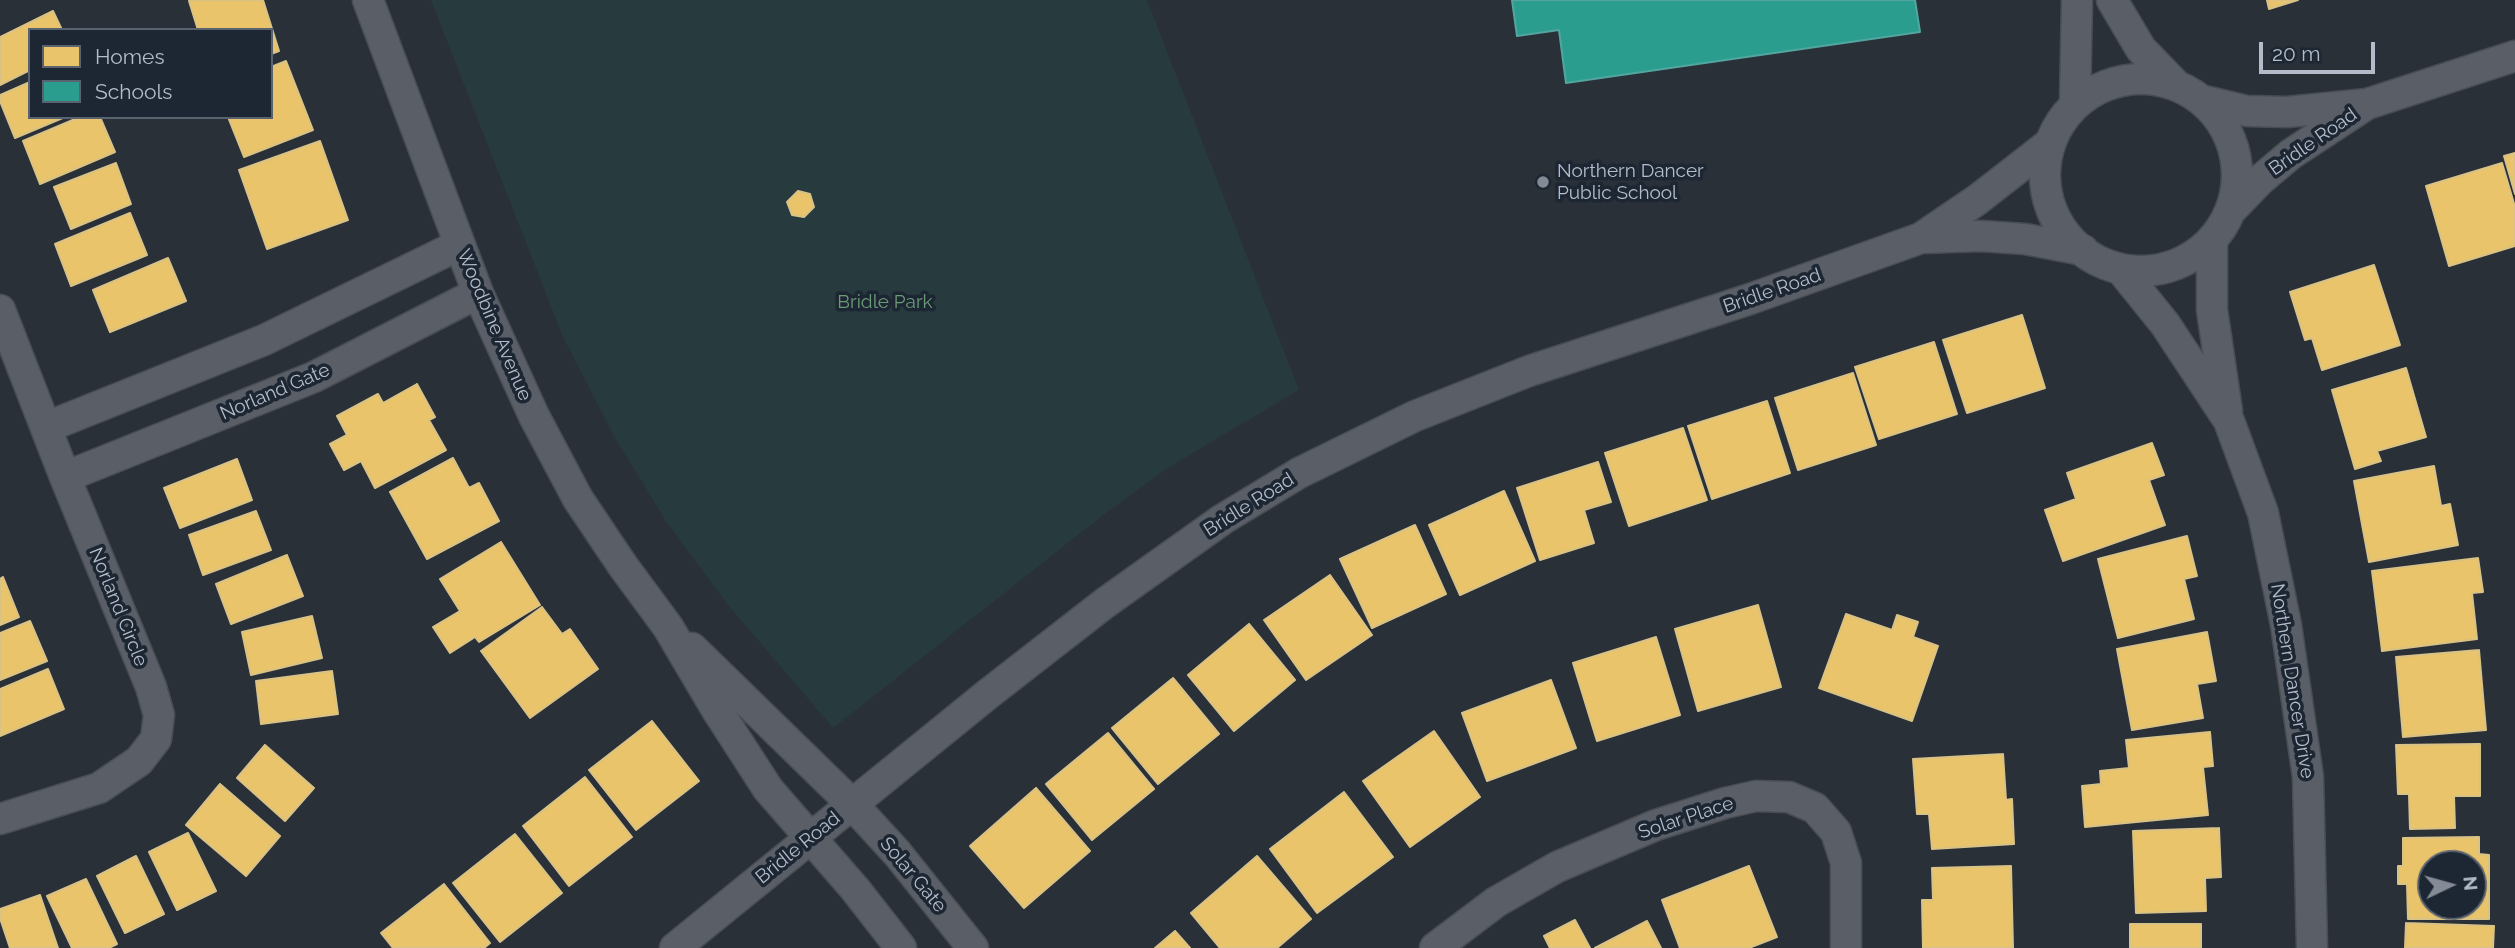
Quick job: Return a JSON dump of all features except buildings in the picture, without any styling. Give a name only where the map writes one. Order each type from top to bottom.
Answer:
[{"type":"street","name":"Woodbine Avenue","points":[[368,0],[478,293],[534,416],[578,499],[668,626],[717,710],[768,789],[811,839]]},
{"type":"street","points":[[2075,103],[2077,0]]},
{"type":"street","points":[[2112,0],[2141,49],[2175,84],[2204,101],[2218,117],[2233,150],[2236,192],[2230,211],[2212,240],[2193,256],[2163,269],[2123,272],[2098,262],[2066,236],[2050,208],[2045,190],[2049,144],[2075,103],[2114,81],[2148,78],[2175,84]]},
{"type":"street","name":"Bridle Road","points":[[2204,101],[2247,111],[2287,112],[2367,104],[2515,56]]},
{"type":"street","name":"Bridle Road","points":[[2230,211],[2259,181],[2291,154],[2367,104]]},
{"type":"street","name":"Bridle Road","points":[[675,948],[988,694],[1105,603],[1223,519],[1299,473],[1415,416],[1529,371],[1750,299],[1921,238],[1978,200],[2049,144]]},
{"type":"street","name":"Bridle Road","points":[[1921,238],[1981,236],[2025,239],[2083,250]]},
{"type":"street","name":"Northern Dancer Drive","points":[[2212,240],[2213,310],[2229,421],[2263,513],[2287,625],[2308,777],[2312,948]]},
{"type":"street","points":[[47,427],[264,340],[459,244]]},
{"type":"street","name":"Northern Dancer Drive","points":[[2123,272],[2165,324],[2229,421]]},
{"type":"street","name":"Norland Gate","points":[[65,477],[314,377],[478,293]]},
{"type":"street","name":"Norland Circle","points":[[0,310],[151,687],[159,715],[156,739],[139,761],[99,788],[0,819]]},
{"type":"street","name":"Woodbine Avenue","points":[[668,626],[852,804]]},
{"type":"street","name":"Solar Place","points":[[1435,948],[1496,902],[1557,867],[1656,825],[1756,796],[1789,797],[1815,808],[1836,832],[1846,863],[1846,948]]},
{"type":"street","name":"Solar Gate","points":[[852,804],[897,853],[973,948]]},
{"type":"street","points":[[811,839],[901,948]]},
{"type":"green space","name":"Bridle Park","points":[[431,0],[1147,0],[1299,390],[1171,466],[1111,509],[833,728],[728,605],[668,524],[615,438],[563,337]]},
{"type":"place","name":"Northern Dancer Public School","points":[[1543,182]]}]
